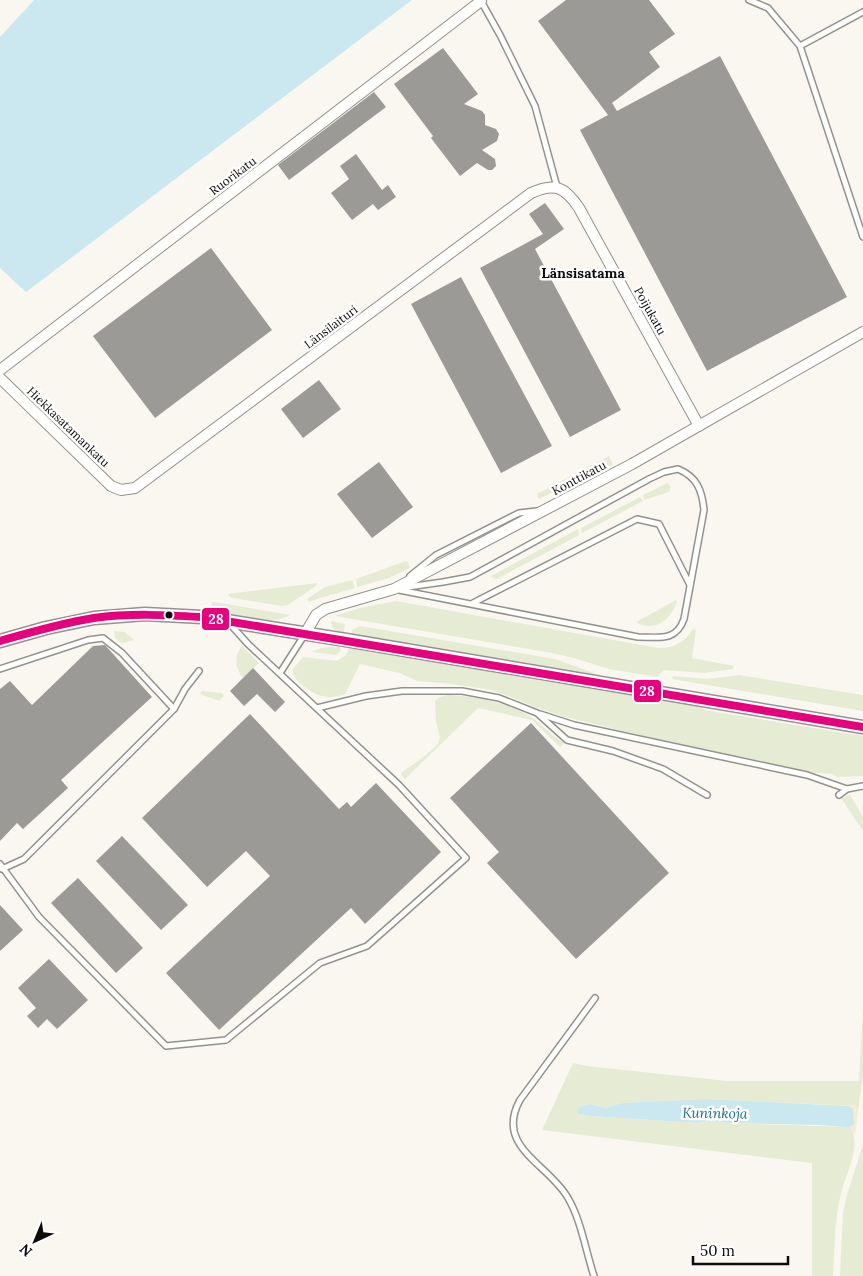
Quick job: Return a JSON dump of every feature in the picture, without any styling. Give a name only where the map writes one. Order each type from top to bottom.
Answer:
[{"type":"street","name":"Ruorikatu","points":[[0,370],[482,1]]},
{"type":"street","name":"Länsilaituri","points":[[121,490],[135,488],[143,483],[531,193],[542,188],[557,188]]},
{"type":"street","name":"Poijukatu","points":[[557,188],[568,194],[579,208],[699,426]]},
{"type":"street","name":"Konttikatu","points":[[305,634],[316,615],[325,609],[394,589],[632,464],[863,332]]},
{"type":"street","name":"Hiekkasatamankatu","points":[[0,378],[111,486],[121,490]]},
{"type":"street","points":[[0,641],[62,624],[116,616],[179,615],[228,621],[863,727]]},
{"type":"lane","points":[[749,0],[768,8],[800,46],[863,237]]},
{"type":"lane","points":[[482,1],[536,106],[557,188]]},
{"type":"lane","points":[[800,46],[863,12]]},
{"type":"lane","points":[[678,469],[689,473],[702,496],[704,510],[680,629],[668,637],[638,637],[394,589],[470,576],[664,472],[678,469]]},
{"type":"lane","points":[[472,604],[637,519],[659,524],[690,585]]},
{"type":"lane","points":[[199,671],[185,689],[174,709],[24,858],[1,867],[39,917],[166,1046],[226,1040],[320,963],[367,946],[466,858],[400,785],[248,644],[228,621]]},
{"type":"lane","points":[[280,673],[305,634]]},
{"type":"lane","points":[[0,669],[88,640],[103,638],[122,653],[174,709]]},
{"type":"lane","points":[[317,708],[366,696],[402,691],[462,691],[499,698],[574,725],[808,775],[847,789]]},
{"type":"lane","points":[[537,713],[567,740],[612,751],[663,769],[707,795]]},
{"type":"lane","points":[[839,795],[847,789],[863,786]]},
{"type":"lane","points":[[594,1276],[574,1211],[568,1198],[519,1145],[512,1128],[515,1110],[520,1100],[595,998]]},
{"type":"green space","points":[[609,456],[613,465],[587,475],[539,499],[537,494]]},
{"type":"green space","points":[[668,483],[671,487],[669,492],[644,500],[643,495]]},
{"type":"green space","points":[[640,497],[643,501],[582,533],[581,528]]},
{"type":"green space","points":[[578,529],[579,535],[497,579],[491,576]]},
{"type":"green space","points":[[406,561],[410,568],[389,578],[357,587],[356,579]]},
{"type":"green space","points":[[352,580],[355,588],[309,602],[307,599],[325,587]]},
{"type":"green space","points":[[317,583],[316,586],[288,605],[282,606],[232,598],[227,594]]},
{"type":"green space","points":[[676,600],[674,608],[662,623],[650,626],[637,623],[638,621]]},
{"type":"green space","points":[[396,601],[658,648],[678,644],[693,629],[696,630],[692,658],[734,666],[733,669],[705,673],[664,670],[657,677],[609,669],[547,652],[335,616],[360,608]]},
{"type":"green space","points":[[212,602],[290,615],[277,620],[251,619],[211,607]]},
{"type":"green space","points":[[331,621],[345,624],[344,632],[335,630]]},
{"type":"green space","points":[[360,626],[555,659],[608,678],[352,634],[352,630]]},
{"type":"green space","points":[[114,631],[125,632],[134,640],[122,643],[115,638]]},
{"type":"green space","points":[[242,646],[259,663],[243,678],[236,662],[237,654]]},
{"type":"green space","points":[[341,647],[340,652],[336,655],[312,652],[321,648]]},
{"type":"green space","points":[[349,648],[863,736],[863,776],[837,777],[832,774],[801,772],[565,717],[491,690],[417,681],[399,673],[360,664],[345,694],[332,697],[315,694],[298,681],[293,673],[293,669],[303,657],[337,661],[346,655]]},
{"type":"green space","points":[[739,675],[863,695],[863,711],[672,679],[673,676],[708,679]]},
{"type":"green space","points":[[201,691],[222,693],[224,696],[219,701],[200,694]]},
{"type":"green space","points":[[448,695],[481,699],[514,708],[534,719],[552,735],[565,742],[560,747],[532,720],[478,708],[405,779],[401,775],[402,772],[438,744],[440,737],[436,722],[435,701],[440,697]]},
{"type":"green space","points":[[850,795],[863,817],[863,831],[841,798]]},
{"type":"green space","points":[[863,1008],[863,1075],[858,1112],[857,1106],[705,1099],[622,1103],[606,1108],[590,1104],[579,1114],[697,1123],[711,1120],[727,1123],[850,1127],[855,1142],[838,1211],[833,1276],[812,1276],[812,1163],[542,1130],[573,1063],[727,1081],[859,1081]]},
{"type":"green space","points":[[863,1144],[863,1276],[840,1276],[843,1213]]},
{"type":"sand","points":[[849,1106],[857,1106],[855,1135],[850,1127],[853,1125]]},
{"type":"water","points":[[34,0],[412,0],[26,292],[0,268],[0,37]]},
{"type":"water","name":"Kuninkoja","points":[[705,1099],[849,1106],[853,1109],[854,1124],[850,1127],[845,1127],[727,1123],[711,1120],[697,1123],[591,1116],[579,1114],[577,1111],[580,1107],[590,1104],[606,1108],[622,1103]]},
{"type":"building","points":[[566,0],[649,0],[675,34],[649,52],[660,67],[612,103],[617,111],[720,56],[847,297],[707,371],[580,130],[608,115],[538,21]]},
{"type":"building","points":[[443,48],[478,94],[464,104],[482,111],[485,115],[485,125],[496,129],[499,134],[497,141],[482,150],[495,159],[496,166],[492,170],[488,170],[477,163],[460,176],[394,84]]},
{"type":"building","points":[[374,92],[386,107],[289,180],[278,165]]},
{"type":"building","points":[[356,154],[382,190],[388,185],[396,197],[378,210],[373,204],[352,220],[331,193],[349,179],[340,166]]},
{"type":"building","points":[[545,203],[564,229],[535,249],[621,410],[570,437],[480,268],[543,234],[529,214]]},
{"type":"building","points":[[211,248],[272,330],[155,418],[93,336]]},
{"type":"building","points":[[461,277],[552,446],[501,473],[411,304]]},
{"type":"building","points":[[319,380],[341,409],[303,438],[281,409]]},
{"type":"building","points":[[379,462],[413,507],[372,538],[337,494]]},
{"type":"building","points":[[105,645],[152,697],[61,780],[68,788],[23,829],[17,823],[0,841],[0,689],[10,681],[32,705],[93,646]]},
{"type":"building","points":[[253,668],[285,702],[275,712],[257,694],[244,706],[230,691]]},
{"type":"building","points":[[250,714],[339,809],[347,802],[351,807],[376,783],[441,852],[365,924],[351,908],[219,1030],[166,973],[270,876],[246,851],[207,887],[142,818]]},
{"type":"building","points":[[531,723],[669,873],[576,959],[487,863],[499,852],[450,798]]},
{"type":"building","points":[[122,836],[188,905],[161,930],[96,861]]},
{"type":"building","points":[[78,878],[143,948],[116,973],[51,903]]},
{"type":"building","points":[[0,905],[23,930],[0,951]]},
{"type":"building","points":[[49,959],[88,1000],[57,1029],[47,1019],[38,1028],[27,1016],[36,1008],[18,988]]},
{"type":"transit line","name":"28","points":[[0,641],[58,625],[108,616],[162,615],[202,617],[863,727]]},
{"type":"district","name":"Länsisatama","points":[[583,273]]}]
